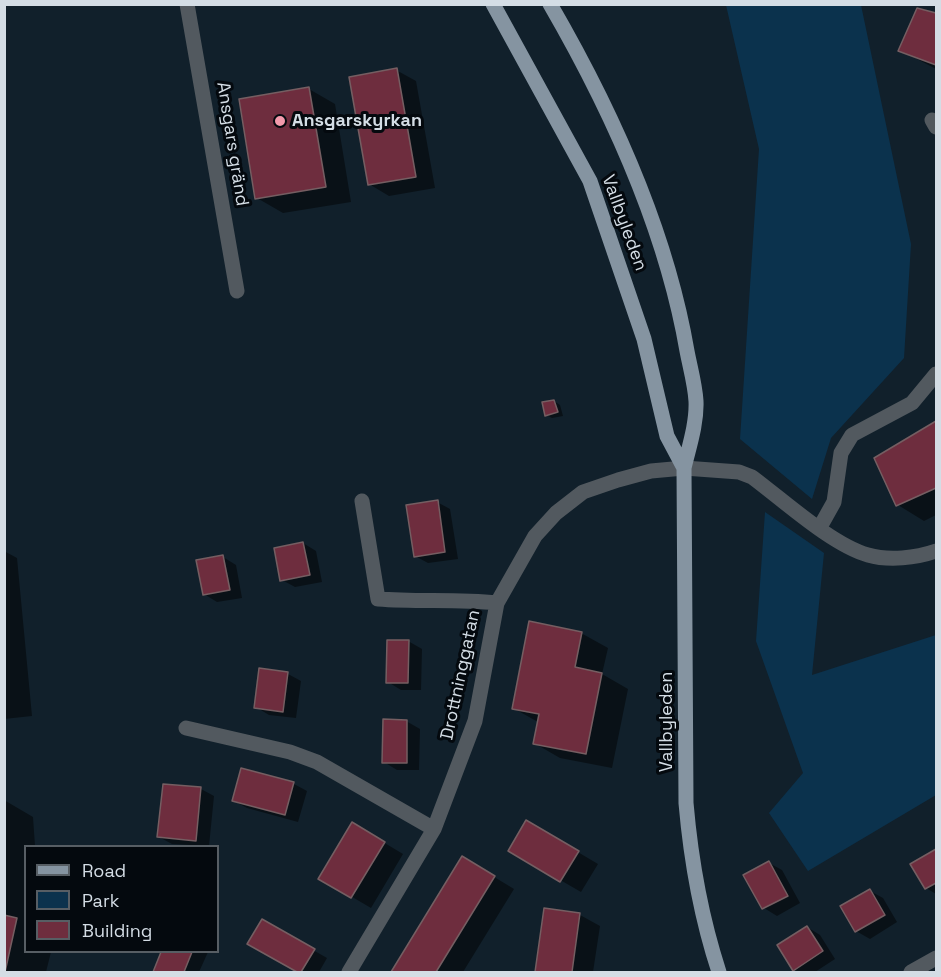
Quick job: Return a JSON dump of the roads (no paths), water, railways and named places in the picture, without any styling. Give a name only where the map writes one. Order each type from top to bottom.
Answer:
[{"type":"main road","name":"Vallbyleden","points":[[493,4],[590,181],[644,339],[667,436],[684,468]]},
{"type":"main road","name":"Vallbyleden","points":[[550,4],[595,89],[633,170],[661,245],[682,319],[696,402],[693,429],[684,468],[686,803],[690,851],[707,935],[718,972]]},
{"type":"street","name":"Ansgars gränd","points":[[187,4],[237,291]]},
{"type":"street","points":[[820,528],[834,502],[841,453],[852,435],[912,403],[936,374]]},
{"type":"street","name":"Drottninggatan","points":[[349,972],[434,829],[475,721],[497,603],[535,536],[556,513],[583,492],[651,471],[684,468],[739,472],[752,477],[846,546],[868,556],[902,558],[936,551]]},
{"type":"street","points":[[362,501],[378,599],[416,602],[465,600],[497,603]]},
{"type":"street","points":[[186,728],[290,752],[317,762],[434,829]]},
{"type":"street","points":[[911,972],[936,958]]},
{"type":"place","name":"Ansgarskyrkan","points":[[280,121]]}]
